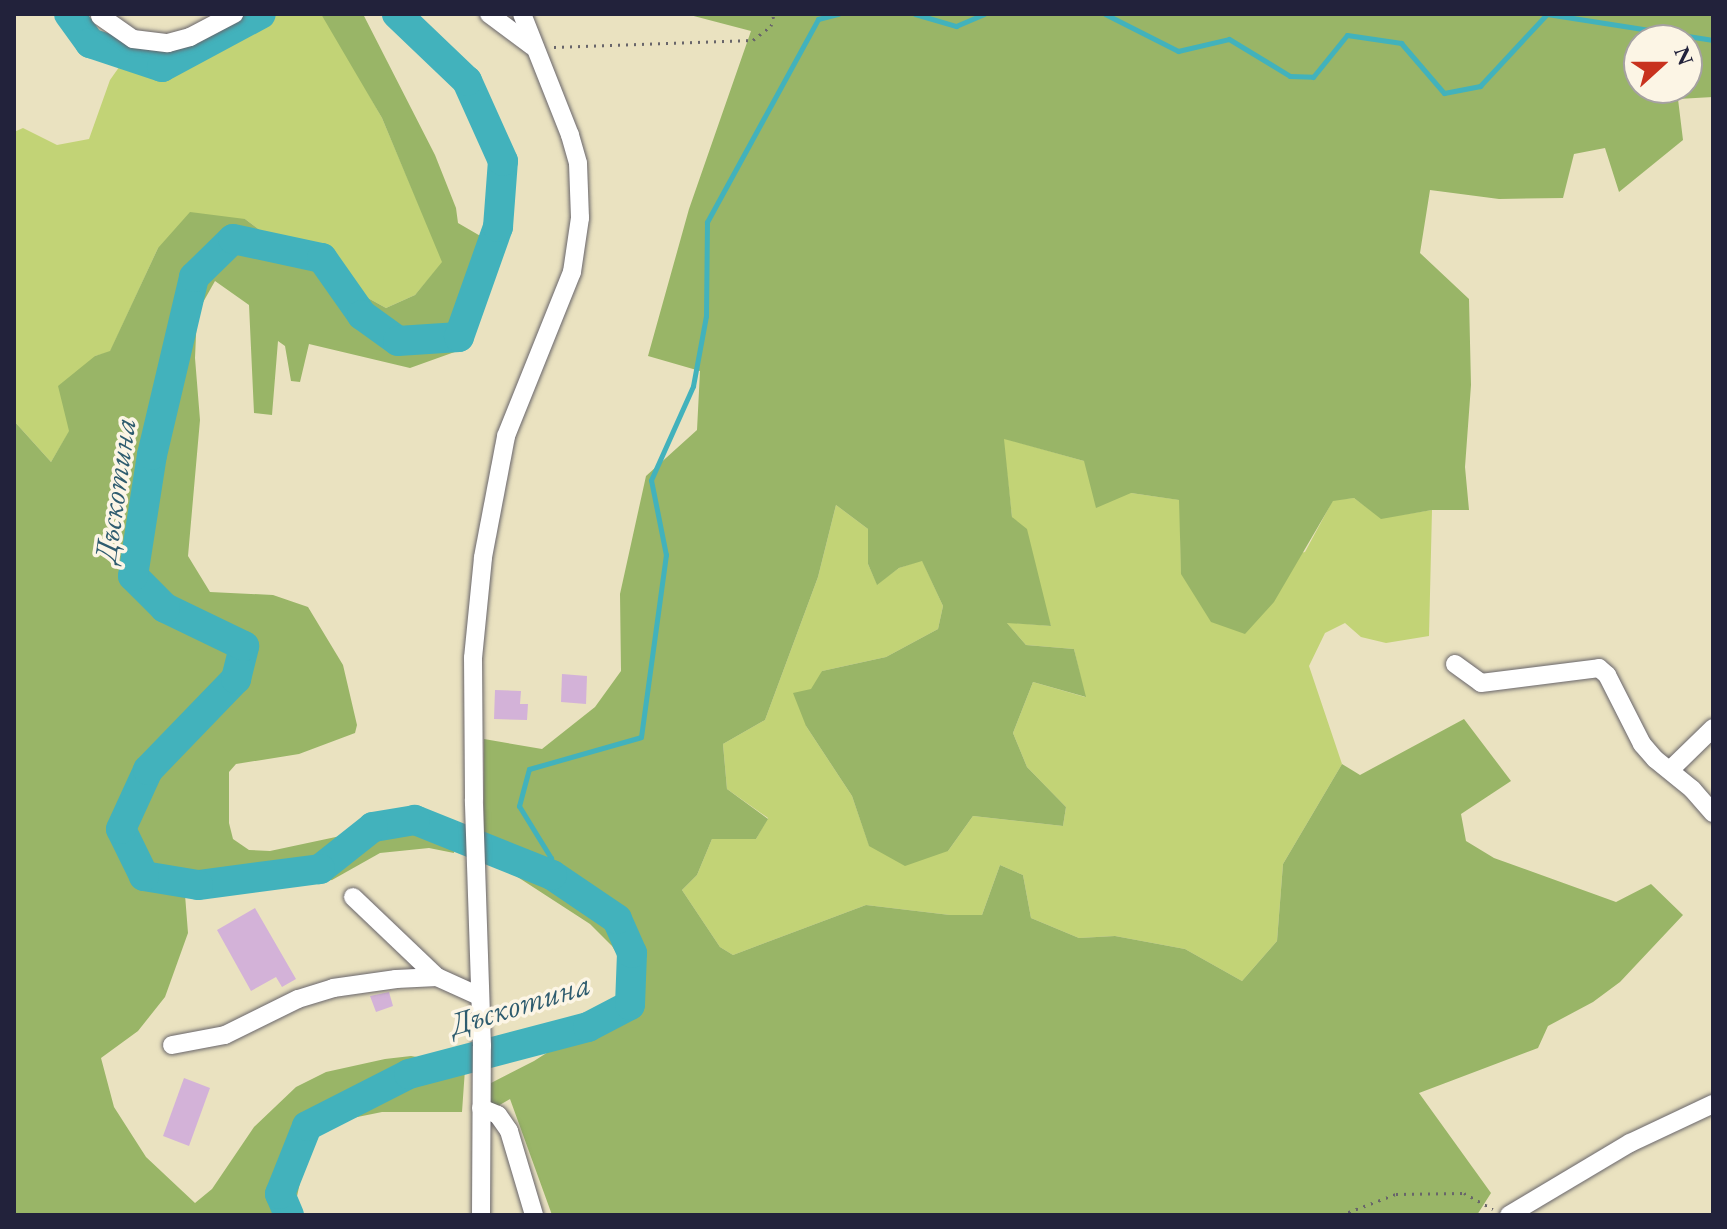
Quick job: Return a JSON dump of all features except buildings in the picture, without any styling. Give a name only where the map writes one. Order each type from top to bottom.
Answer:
[{"type":"street","points":[[100,16],[133,39],[168,43],[190,37],[234,14]]},
{"type":"street","points":[[489,14],[535,47]]},
{"type":"street","points":[[481,1215],[482,1046],[475,864],[473,658],[483,557],[506,436],[572,272],[580,218],[581,188],[574,149],[522,14]]},
{"type":"street","points":[[1455,664],[1481,683],[1599,668],[1607,675],[1642,744],[1713,813]]},
{"type":"street","points":[[1670,770],[1713,728]]},
{"type":"street","points":[[353,897],[437,977],[479,996]]},
{"type":"street","points":[[172,1045],[225,1035],[298,999],[333,988],[437,977]]},
{"type":"street","points":[[1509,1215],[1630,1143],[1713,1104]]},
{"type":"street","points":[[481,1108],[498,1115],[509,1131],[534,1215]]},
{"type":"path","points":[[535,47],[753,40],[771,26],[774,14]]},
{"type":"path","points":[[1341,1215],[1396,1194],[1451,1193],[1464,1193],[1503,1215]]},
{"type":"green space","points":[[246,14],[321,14],[329,24],[382,118],[443,262],[415,295],[386,308],[303,262],[245,219],[158,248],[110,352],[95,356],[69,432],[51,462],[14,421],[14,132],[23,128],[57,145],[89,139],[110,80],[122,63],[166,66]]},
{"type":"green space","points":[[321,14],[363,14],[435,155],[456,208],[458,223],[489,241],[495,261],[463,349],[410,368],[309,344],[300,382],[291,381],[285,346],[278,341],[272,415],[254,413],[249,305],[215,281],[197,313],[195,358],[200,420],[188,556],[210,592],[273,595],[308,607],[343,665],[357,725],[355,733],[299,754],[236,764],[229,772],[229,823],[233,839],[249,850],[270,851],[364,831],[399,818],[440,817],[452,822],[454,853],[429,848],[380,853],[332,880],[252,892],[201,881],[183,869],[188,933],[165,997],[138,1031],[101,1058],[114,1107],[146,1157],[195,1203],[212,1189],[254,1127],[296,1087],[326,1072],[411,1056],[441,1061],[465,1069],[462,1112],[382,1112],[318,1125],[307,1150],[293,1215],[14,1215],[14,421],[51,462],[69,431],[58,386],[95,356],[110,351],[158,248],[190,212],[245,219],[303,262],[386,308],[415,295],[442,262],[382,118]]},
{"type":"green space","points":[[686,14],[1713,14],[1713,97],[1703,98],[1703,24],[1623,24],[1623,104],[1679,104],[1683,140],[1619,192],[1605,148],[1574,154],[1563,198],[1499,199],[1430,190],[1420,253],[1469,299],[1471,385],[1465,467],[1469,510],[1432,510],[1381,519],[1354,498],[1333,501],[1274,602],[1245,634],[1211,622],[1181,574],[1179,500],[1131,493],[1096,508],[1084,461],[1004,439],[1012,517],[1027,529],[1051,626],[1007,623],[1026,645],[1074,649],[1086,697],[1033,682],[1013,733],[1027,767],[1066,807],[1063,826],[973,816],[948,851],[905,866],[869,846],[852,796],[806,726],[793,693],[811,689],[822,671],[886,657],[938,629],[943,606],[922,561],[899,568],[877,585],[868,564],[868,529],[836,505],[818,577],[765,720],[723,744],[727,789],[768,819],[756,839],[712,839],[697,875],[682,890],[720,947],[733,955],[866,905],[950,915],[982,915],[1000,865],[1023,875],[1031,918],[1079,938],[1115,936],[1185,949],[1242,981],[1277,941],[1283,864],[1342,764],[1360,775],[1464,719],[1511,781],[1461,814],[1466,841],[1494,858],[1616,902],[1651,884],[1683,915],[1620,982],[1593,1002],[1548,1026],[1538,1048],[1419,1093],[1491,1193],[1477,1215],[552,1215],[510,1099],[491,1110],[491,1083],[578,1033],[610,1024],[625,1016],[634,992],[629,973],[612,946],[590,924],[516,876],[484,863],[484,739],[542,749],[595,707],[621,671],[620,594],[646,476],[697,430],[700,371],[648,356],[689,209],[751,31]]},
{"type":"green space","points":[[1003,438],[1084,461],[1131,493],[1180,500],[1181,574],[1305,552],[1333,500],[1354,498],[1381,518],[1432,510],[1429,636],[1386,643],[1361,637],[1345,623],[1325,633],[1309,666],[1342,764],[1283,864],[1277,941],[1242,981],[1185,949],[1115,936],[1079,938],[1031,918],[1023,875],[1000,865],[982,915],[950,915],[866,905],[733,955],[720,947],[682,890],[697,875],[712,839],[756,839],[768,818],[727,789],[723,744],[765,720],[818,577],[836,505],[868,529],[868,564],[877,584],[899,568],[922,560],[943,606],[938,629],[886,657],[822,671],[806,726],[852,796],[869,845],[948,851],[973,816],[1063,826],[1066,807],[1027,767],[1013,733],[1033,682],[1085,697],[1074,649],[1026,645],[1006,622],[1051,626],[1012,517]]},
{"type":"waterway","name":"Дъскотина","points":[[69,14],[90,43],[162,67],[261,14]]},
{"type":"waterway","name":"Дъскотина","points":[[289,1215],[280,1194],[307,1126],[409,1074],[588,1027],[630,1005],[632,953],[617,919],[552,875],[415,820],[373,827],[320,869],[198,885],[144,876],[121,829],[148,770],[236,679],[244,646],[165,608],[133,576],[152,455],[194,277],[233,239],[322,258],[362,315],[398,341],[459,337],[498,227],[503,161],[467,81],[397,14]]},
{"type":"waterway","points":[[552,875],[551,858],[519,806],[529,769],[641,737],[666,555],[651,480],[693,386],[706,316],[707,222],[818,19],[838,14]]},
{"type":"waterway","points":[[915,14],[956,26],[984,14]]},
{"type":"waterway","points":[[1105,14],[1178,51],[1229,39],[1290,76],[1313,77],[1347,35],[1401,43],[1444,93],[1480,86],[1547,14],[1713,40]]}]
